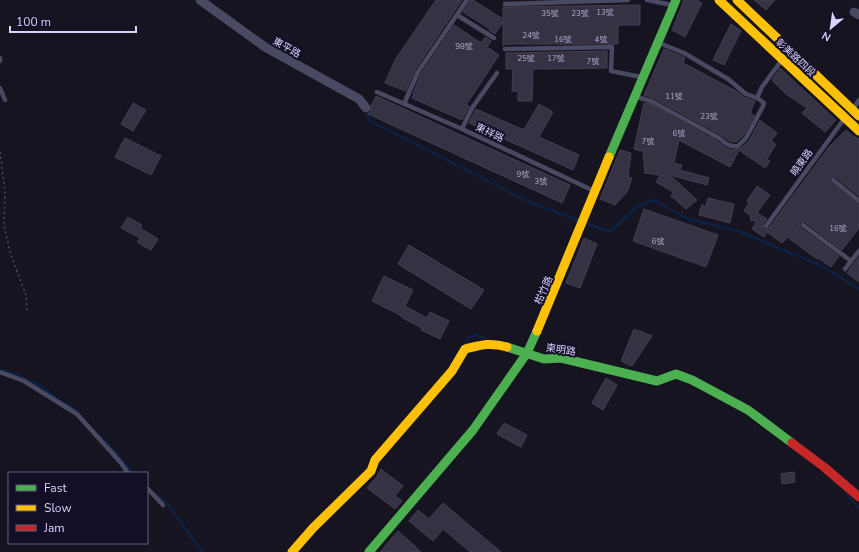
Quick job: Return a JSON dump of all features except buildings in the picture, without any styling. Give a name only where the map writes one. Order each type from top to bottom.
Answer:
[{"type":"street","name":"東平路","points":[[200,0],[265,47],[359,100],[366,108]]},
{"type":"street","name":"彰美路四段","points":[[719,0],[859,131]]},
{"type":"street","name":"彰美路四段","points":[[737,0],[856,113]]},
{"type":"street","name":"柑竹路","points":[[369,552],[474,430],[526,353],[552,296],[594,191],[675,3]]},
{"type":"street","name":"東明路","points":[[292,552],[313,528],[371,471],[375,460],[452,371],[465,349],[484,344],[496,344],[544,359],[561,358],[657,381],[676,374],[692,380],[748,410],[824,467],[859,497]]},
{"type":"lane","points":[[404,104],[418,72],[467,0]]},
{"type":"lane","points":[[504,4],[628,0]]},
{"type":"lane","points":[[647,0],[675,3]]},
{"type":"lane","points":[[457,15],[494,38]]},
{"type":"lane","points":[[635,97],[651,101],[719,138],[731,147],[738,146],[746,138],[761,111],[764,103],[757,98],[746,94],[728,79],[684,53],[657,43]]},
{"type":"lane","points":[[505,49],[612,48],[611,71],[643,78]]},
{"type":"lane","points":[[757,98],[762,87],[782,59],[790,51]]},
{"type":"lane","points":[[462,129],[472,108],[497,73]]},
{"type":"lane","points":[[0,88],[5,100]]},
{"type":"lane","name":"東祥路","points":[[377,92],[462,129],[594,191]]},
{"type":"lane","name":"曉東路","points":[[766,226],[845,118],[856,113],[859,100]]},
{"type":"lane","points":[[833,180],[859,201]]},
{"type":"lane","points":[[803,225],[851,261]]},
{"type":"lane","points":[[845,269],[859,251]]},
{"type":"lane","points":[[0,372],[24,381],[77,414],[127,472]]},
{"type":"lane","points":[[148,489],[163,505]]},
{"type":"path","points":[[0,152],[5,192],[4,226],[11,255],[26,295],[28,312]]},
{"type":"waterway","points":[[366,110],[370,121],[529,202],[578,220]]},
{"type":"waterway","points":[[585,223],[610,232],[639,205],[654,200],[688,219],[738,231],[822,266],[859,289]]},
{"type":"waterway","points":[[466,343],[469,337],[476,335],[485,338]]},
{"type":"waterway","points":[[0,371],[7,371],[41,386],[76,411]]},
{"type":"waterway","points":[[99,435],[132,472]]},
{"type":"waterway","points":[[155,494],[166,502],[202,552]]},
{"type":"waterway","points":[[846,494],[859,508]]},
{"type":"traffic: fast","points":[[609,157],[676,0]]},
{"type":"traffic: fast","points":[[369,552],[473,430],[527,353],[537,331]]},
{"type":"traffic: fast","points":[[507,347],[544,359],[561,358],[657,381],[676,374],[692,380],[748,410],[792,443]]},
{"type":"traffic: slow","points":[[719,0],[859,131]]},
{"type":"traffic: slow","points":[[737,0],[859,116]]},
{"type":"traffic: slow","points":[[537,331],[609,157]]},
{"type":"traffic: slow","points":[[292,552],[313,528],[371,471],[375,460],[452,371],[465,349],[490,344],[507,347]]},
{"type":"traffic: jam","points":[[792,443],[824,467],[859,497]]}]
